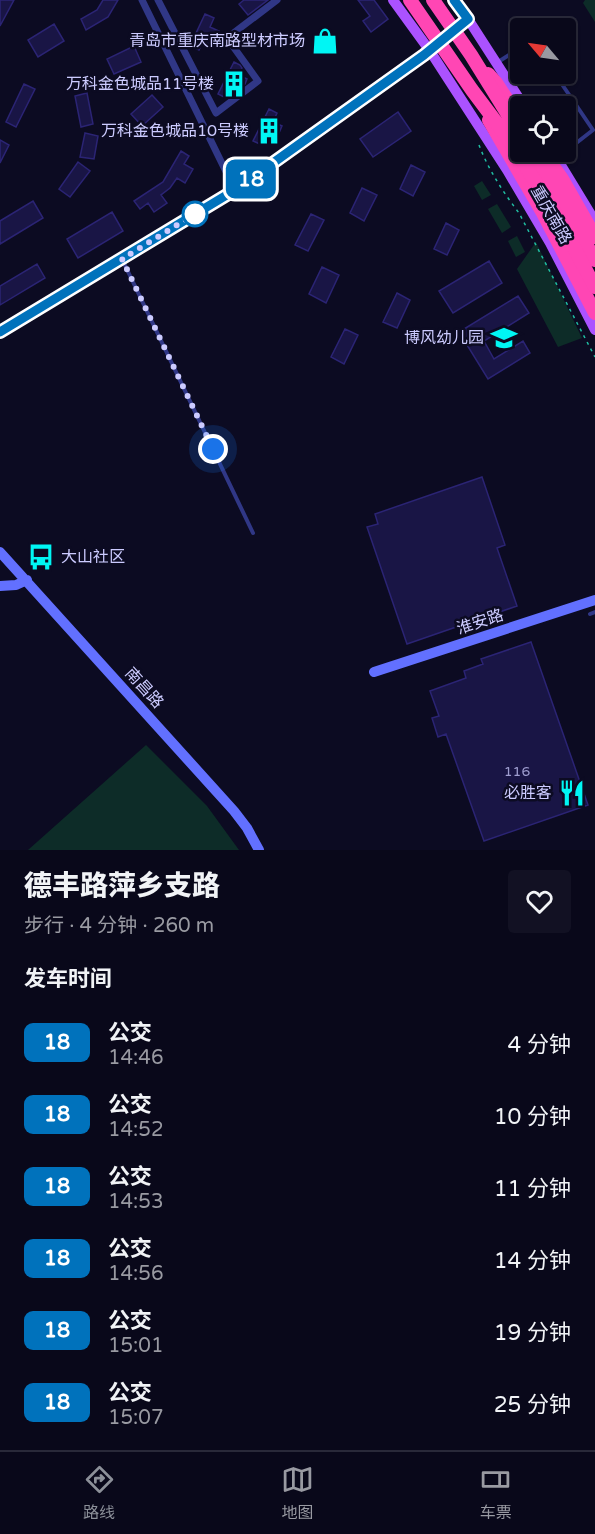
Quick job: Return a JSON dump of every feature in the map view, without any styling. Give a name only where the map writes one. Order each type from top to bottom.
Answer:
[{"type":"highway","points":[[410,0],[508,138],[556,216],[595,287]]},
{"type":"highway","points":[[433,0],[510,118]]},
{"type":"highway","points":[[471,55],[496,83],[510,104]]},
{"type":"highway","points":[[472,90],[543,213],[595,313]]},
{"type":"highway","points":[[538,162],[595,260]]},
{"type":"highway","points":[[558,162],[562,179],[595,237]]},
{"type":"main road","name":"重庆南路","points":[[393,0],[430,51],[507,170],[550,243],[595,330]]},
{"type":"main road","points":[[454,0],[517,96]]},
{"type":"main road","name":"重庆南路","points":[[562,162],[595,221]]},
{"type":"street","points":[[147,11],[159,1],[216,113],[258,81],[227,38],[277,0]]},
{"type":"street","points":[[144,1],[235,190]]},
{"type":"street","points":[[0,332],[235,190],[430,51],[468,19]]},
{"type":"street","name":"南昌路","points":[[0,552],[234,811],[259,850]]},
{"type":"street","points":[[0,586],[15,585],[27,580]]},
{"type":"street","name":"淮安路","points":[[374,672],[595,600]]},
{"type":"lane","points":[[496,63],[510,54]]},
{"type":"lane","points":[[576,105],[593,130],[576,140]]},
{"type":"lane","points":[[122,259],[253,533]]},
{"type":"path","points":[[477,140],[507,197],[519,213],[595,357]]},
{"type":"green space","points":[[585,0],[595,0],[595,22],[583,3]]},
{"type":"green space","points":[[482,181],[491,195],[482,200],[474,186]]},
{"type":"green space","points":[[497,204],[511,227],[502,233],[488,209]]},
{"type":"green space","points":[[517,236],[525,252],[516,257],[508,241]]},
{"type":"green space","points":[[536,242],[582,338],[558,347],[517,269]]},
{"type":"green space","points":[[146,745],[207,806],[239,850],[28,850]]},
{"type":"building","points":[[0,0],[14,0],[0,26]]},
{"type":"building","points":[[103,0],[118,0],[108,17],[86,30],[81,19],[97,10]]},
{"type":"building","points":[[244,0],[268,0],[248,15],[239,4]]},
{"type":"building","points":[[358,0],[374,0],[388,19],[371,32],[363,21],[370,16]]},
{"type":"building","points":[[205,14],[214,18],[210,27],[219,31],[212,45],[203,41],[199,50],[190,46]]},
{"type":"building","points":[[54,24],[64,41],[38,57],[28,40]]},
{"type":"building","points":[[134,46],[141,62],[114,74],[107,59]]},
{"type":"building","name":"万科金色城品11号楼","points":[[234,62],[242,68],[238,75],[247,79],[245,84],[236,91],[232,89],[226,98],[218,94]]},
{"type":"building","points":[[24,84],[35,89],[16,127],[6,122]]},
{"type":"building","points":[[87,93],[93,124],[81,127],[75,96]]},
{"type":"building","points":[[152,95],[163,107],[142,126],[131,114]]},
{"type":"building","name":"万科金色城品10号楼","points":[[269,109],[277,113],[273,122],[282,126],[276,140],[267,136],[262,145],[253,141]]},
{"type":"building","points":[[398,112],[411,131],[373,157],[360,139]]},
{"type":"building","points":[[85,133],[98,136],[94,159],[80,157]]},
{"type":"building","points":[[0,140],[9,145],[0,163]]},
{"type":"building","points":[[181,151],[189,156],[184,164],[193,169],[185,183],[177,178],[161,195],[167,203],[154,212],[148,203],[140,209],[134,201],[163,182]]},
{"type":"building","points":[[78,162],[90,171],[70,197],[59,189]]},
{"type":"building","points":[[411,165],[425,172],[413,196],[400,189]]},
{"type":"building","points":[[362,188],[377,195],[364,221],[350,213]]},
{"type":"building","points":[[33,201],[43,218],[0,244],[0,221]]},
{"type":"building","points":[[112,212],[123,231],[78,258],[67,239]]},
{"type":"building","points":[[311,214],[324,220],[308,251],[295,245]]},
{"type":"building","points":[[446,223],[459,230],[447,255],[434,249]]},
{"type":"building","points":[[489,261],[502,283],[453,313],[439,291]]},
{"type":"building","points":[[37,264],[45,278],[0,305],[0,286]]},
{"type":"building","points":[[322,267],[339,275],[326,303],[309,294]]},
{"type":"building","points":[[397,293],[410,300],[397,328],[383,322]]},
{"type":"building","points":[[518,296],[529,313],[484,341],[494,359],[523,341],[530,353],[488,379],[459,332]]},
{"type":"building","points":[[345,329],[358,335],[344,364],[331,357]]},
{"type":"building","points":[[482,477],[505,545],[497,548],[517,606],[407,644],[367,527],[378,524],[375,514]]},
{"type":"building","points":[[531,642],[588,805],[484,841],[446,734],[438,737],[432,718],[439,716],[430,691],[466,678],[464,671],[483,664],[481,659]]},
{"type":"bus line","name":"18","points":[[0,332],[235,190],[424,55],[468,19],[454,0]]},
{"type":"place","name":"青岛市重庆南路型材市场","points":[[325,41]]},
{"type":"place","name":"万科金色城品11号楼","points":[[234,84]]},
{"type":"place","name":"万科金色城品10号楼","points":[[269,131]]},
{"type":"place","name":"博风幼儿园","points":[[504,338]]},
{"type":"place","name":"大山社区","points":[[41,557]]},
{"type":"place","name":"必胜客","points":[[572,793]]},
{"type":"route","points":[[195,214],[122,259],[213,449]]}]
